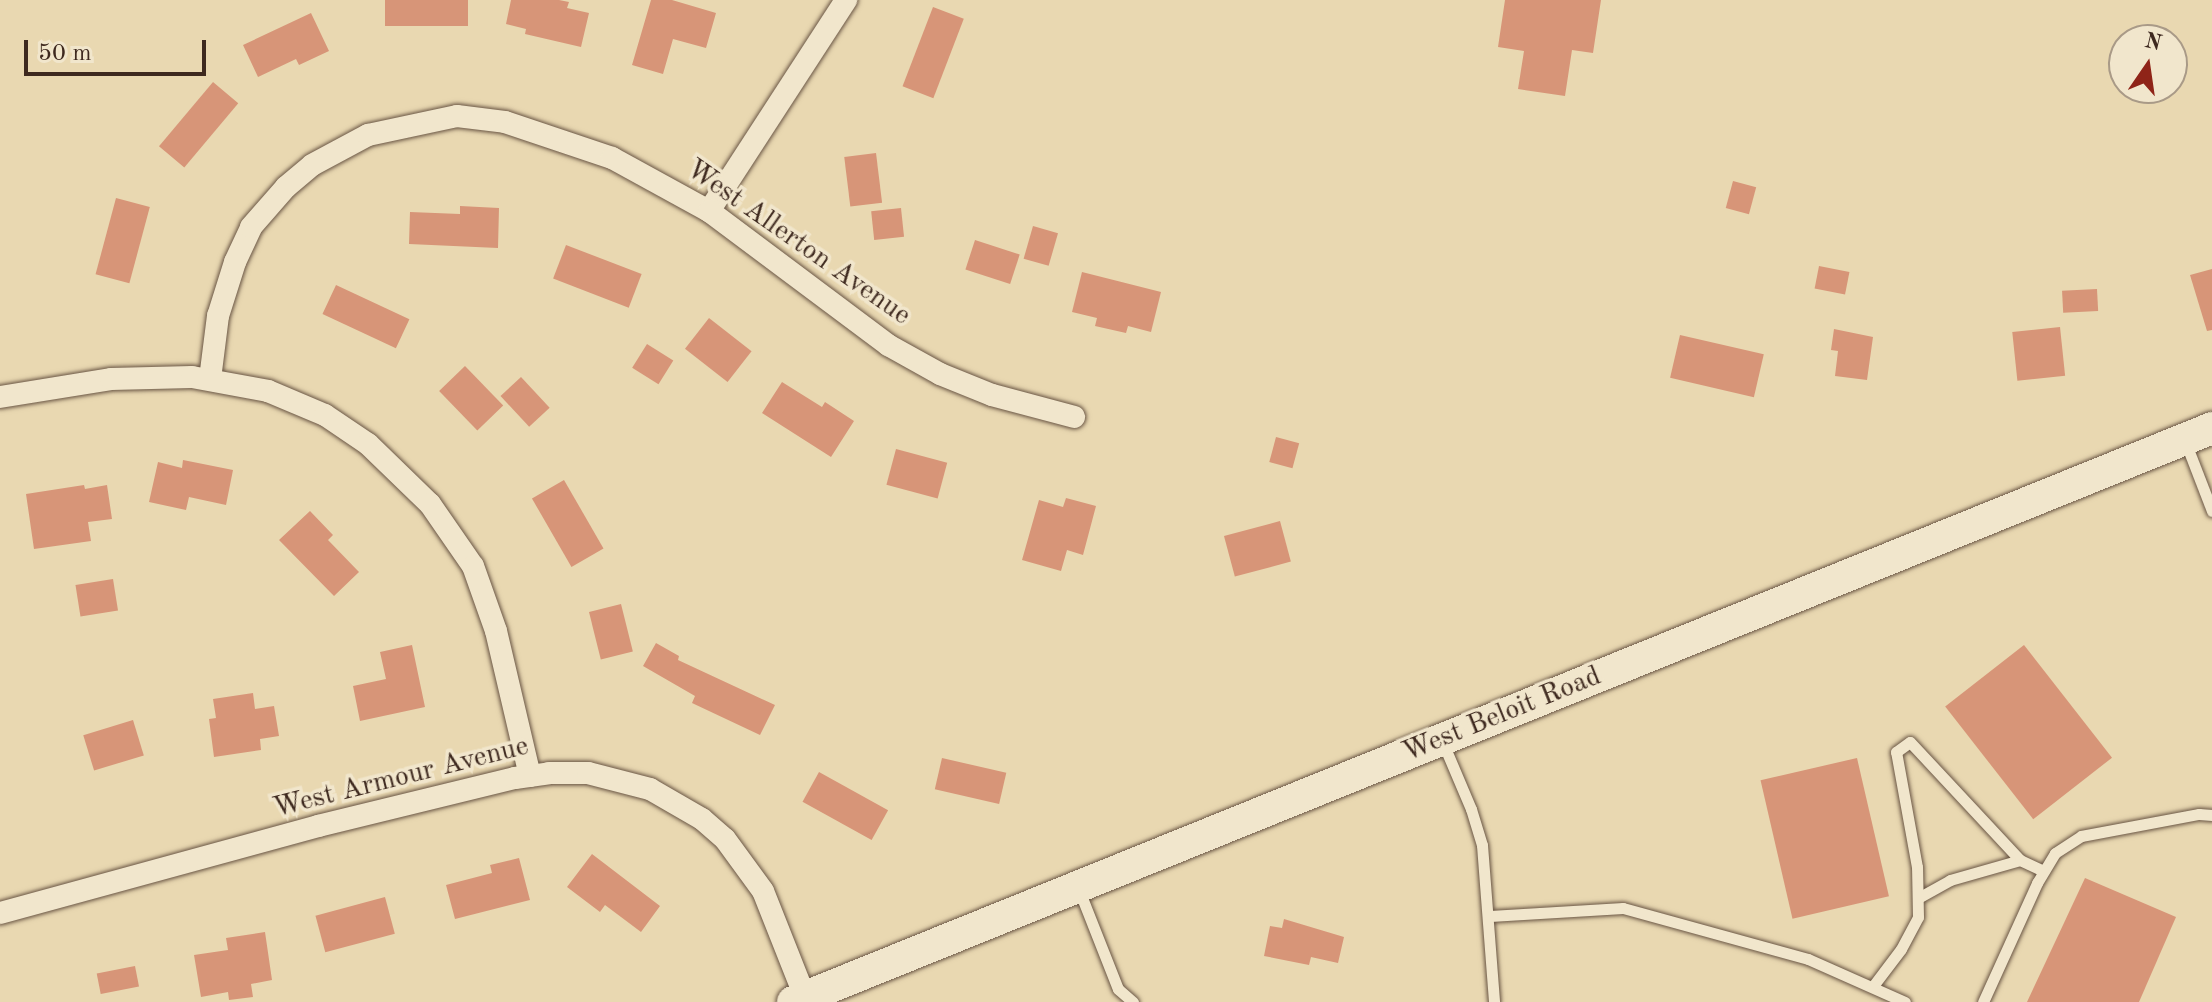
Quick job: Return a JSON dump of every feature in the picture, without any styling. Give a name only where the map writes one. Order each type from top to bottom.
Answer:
[{"type":"main road","name":"West Beloit Road","points":[[799,1000],[2198,434]]},
{"type":"street","points":[[709,211],[846,0]]},
{"type":"street","name":"West Allerton Avenue","points":[[210,379],[223,295],[251,227],[286,187],[312,165],[368,135],[441,117],[505,122],[612,158],[709,211],[888,345],[940,374],[992,395],[1074,417]]},
{"type":"street","points":[[0,397],[111,379],[166,376],[210,379],[268,391],[325,415],[368,444],[430,504],[463,549],[485,596],[530,776]]},
{"type":"street","name":"West Armour Avenue","points":[[0,913],[318,826],[530,776],[606,775],[650,789],[702,819],[740,856],[763,891],[799,1000]]},
{"type":"lane","points":[[2198,434],[2212,511]]},
{"type":"lane","points":[[1442,739],[1471,809],[1482,845],[1490,916],[1494,1002]]},
{"type":"lane","points":[[1873,986],[1901,949],[1918,917],[1917,867],[1896,752],[1910,742],[2020,860],[2044,871]]},
{"type":"lane","points":[[1983,1002],[2055,853],[2081,836],[2199,814],[2212,815]]},
{"type":"lane","points":[[1918,898],[1950,880],[2020,860]]},
{"type":"lane","points":[[1077,886],[1118,989],[1133,1002]]},
{"type":"lane","points":[[1490,916],[1623,908],[1808,959],[1905,1002]]},
{"type":"lane","points":[[1115,1002],[1118,989]]},
{"type":"building","points":[[385,0],[468,0],[468,26],[385,26]]},
{"type":"building","points":[[511,0],[559,0],[569,2],[567,8],[589,13],[581,47],[525,34],[526,29],[506,24]]},
{"type":"building","points":[[651,0],[672,0],[716,13],[706,48],[673,39],[663,74],[632,65]]},
{"type":"building","points":[[1505,0],[1601,0],[1593,53],[1572,50],[1565,96],[1518,89],[1524,51],[1498,47]]},
{"type":"building","points":[[933,7],[964,19],[933,98],[903,86]]},
{"type":"building","points":[[311,13],[329,51],[299,65],[296,59],[258,77],[243,45]]},
{"type":"building","points":[[213,82],[238,103],[184,168],[159,146]]},
{"type":"building","points":[[876,153],[882,203],[850,207],[844,157]]},
{"type":"building","points":[[1733,181],[1756,187],[1749,214],[1726,208]]},
{"type":"building","points":[[116,198],[150,207],[129,283],[96,274]]},
{"type":"building","points":[[460,206],[499,208],[498,248],[409,244],[410,212],[460,214]]},
{"type":"building","points":[[901,208],[904,237],[874,240],[871,211]]},
{"type":"building","points":[[1033,226],[1058,233],[1049,266],[1024,259]]},
{"type":"building","points":[[975,240],[1020,255],[1010,284],[965,269]]},
{"type":"building","points":[[566,245],[642,274],[629,308],[553,279]]},
{"type":"building","points":[[1819,266],[1849,272],[1845,294],[1815,289]]},
{"type":"building","points":[[2212,269],[2212,330],[2207,331],[2190,275]]},
{"type":"building","points":[[1082,272],[1161,292],[1151,332],[1128,326],[1126,333],[1095,326],[1097,318],[1072,312]]},
{"type":"building","points":[[336,285],[409,319],[396,348],[322,314]]},
{"type":"building","points":[[2097,289],[2098,311],[2063,313],[2062,291]]},
{"type":"building","points":[[709,318],[752,351],[728,382],[685,349]]},
{"type":"building","points":[[2060,327],[2065,376],[2017,381],[2012,332]]},
{"type":"building","points":[[1834,329],[1873,337],[1867,380],[1835,376],[1838,351],[1831,350]]},
{"type":"building","points":[[1680,335],[1764,354],[1754,397],[1670,378]]},
{"type":"building","points":[[647,344],[673,360],[658,384],[632,368]]},
{"type":"building","points":[[465,366],[503,406],[477,431],[439,391]]},
{"type":"building","points":[[521,377],[550,408],[529,427],[501,396]]},
{"type":"building","points":[[782,382],[822,407],[825,402],[854,421],[831,457],[762,413]]},
{"type":"building","points":[[1276,437],[1299,443],[1292,468],[1269,462]]},
{"type":"building","points":[[896,449],[947,463],[938,498],[886,485]]},
{"type":"building","points":[[183,460],[233,470],[226,505],[189,497],[186,510],[149,502],[158,462],[182,468]]},
{"type":"building","points":[[564,480],[604,548],[571,567],[532,498]]},
{"type":"building","points":[[84,485],[85,489],[107,485],[112,519],[88,522],[91,541],[34,549],[26,494]]},
{"type":"building","points":[[1066,498],[1096,506],[1083,555],[1067,550],[1061,571],[1022,560],[1039,500],[1063,507]]},
{"type":"building","points":[[310,511],[333,535],[328,540],[359,572],[334,596],[279,540]]},
{"type":"building","points":[[1280,521],[1291,562],[1235,577],[1224,536]]},
{"type":"building","points":[[113,579],[118,611],[80,617],[75,585]]},
{"type":"building","points":[[621,604],[633,652],[601,660],[589,612]]},
{"type":"building","points":[[656,643],[679,656],[678,660],[775,705],[760,735],[692,703],[695,696],[643,666]]},
{"type":"building","points":[[412,645],[425,707],[360,721],[353,686],[386,679],[380,652]]},
{"type":"building","points":[[2024,645],[2112,758],[2033,819],[1945,707]]},
{"type":"building","points":[[253,693],[255,709],[274,706],[279,736],[260,739],[261,750],[214,757],[209,719],[216,718],[213,699]]},
{"type":"building","points":[[133,720],[144,755],[94,771],[83,735]]},
{"type":"building","points":[[942,758],[1006,773],[999,804],[935,789]]},
{"type":"building","points":[[1857,758],[1889,896],[1792,919],[1761,780]]},
{"type":"building","points":[[819,772],[888,810],[872,840],[803,802]]},
{"type":"building","points":[[592,854],[660,906],[641,932],[605,905],[600,912],[567,887]]},
{"type":"building","points":[[519,858],[530,900],[455,919],[446,885],[492,873],[490,865]]},
{"type":"building","points":[[2085,878],[2176,917],[2139,1002],[2027,1002]]},
{"type":"building","points":[[385,897],[395,934],[325,952],[315,916]]},
{"type":"building","points":[[1284,919],[1344,937],[1338,963],[1311,957],[1309,965],[1264,956],[1270,926],[1282,928]]},
{"type":"building","points":[[265,932],[272,980],[251,984],[253,997],[229,1000],[228,992],[201,997],[194,955],[228,950],[226,938]]},
{"type":"building","points":[[135,966],[139,987],[101,994],[97,973]]}]
